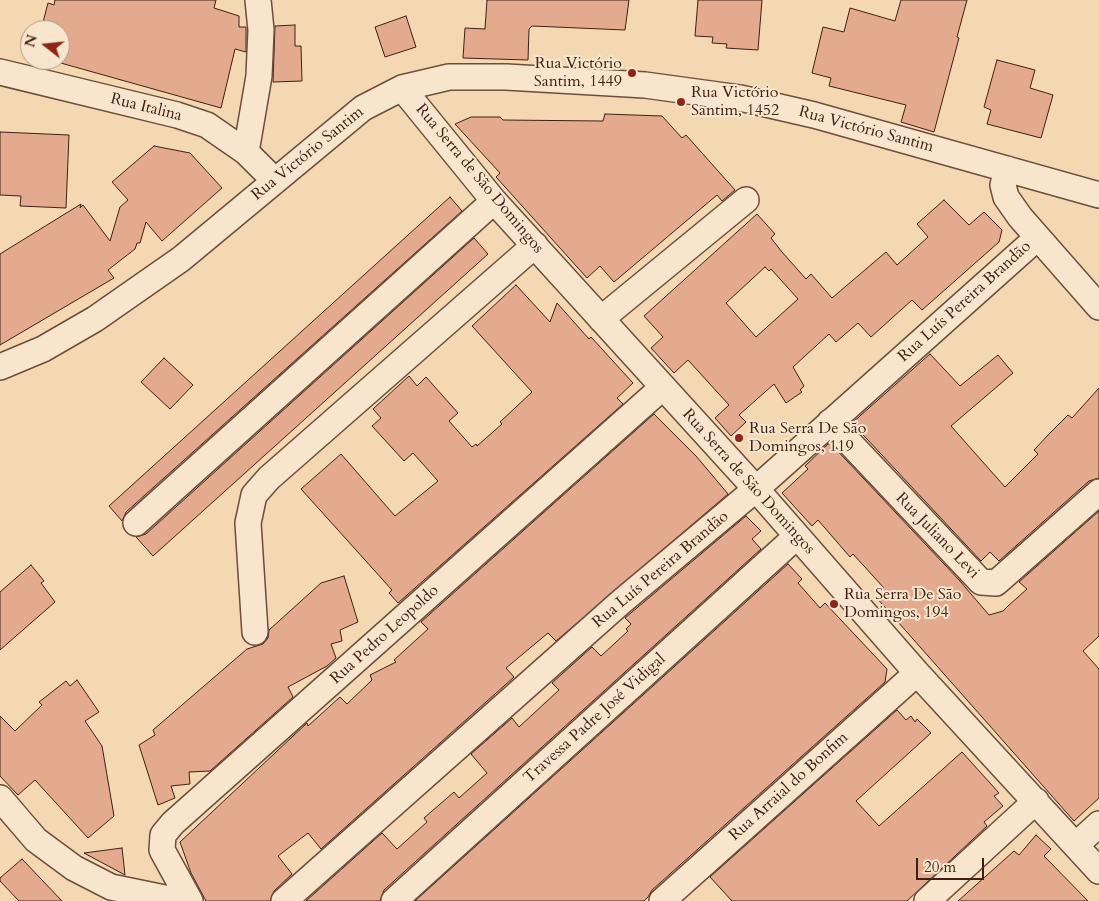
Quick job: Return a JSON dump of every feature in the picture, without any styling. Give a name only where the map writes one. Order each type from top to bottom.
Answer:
[{"type":"street","points":[[246,152],[259,76],[261,30],[258,0]]},
{"type":"street","name":"Rua Italina","points":[[0,72],[177,114],[207,125],[246,152],[274,180]]},
{"type":"street","name":"Rua Victório Santim","points":[[0,367],[43,349],[95,319],[181,259],[363,108],[402,88],[449,77],[506,77],[684,90],[748,99],[805,113],[1099,195]]},
{"type":"street","name":"Rua Serra de São Domingos","points":[[402,88],[494,201],[756,489],[916,673],[1099,871]]},
{"type":"street","points":[[1007,169],[1003,185],[1006,197],[1037,238],[1099,306]]},
{"type":"street","points":[[602,320],[746,200]]},
{"type":"street","points":[[136,523],[494,201]]},
{"type":"street","name":"Rua Luís Pereira Brandão","points":[[284,901],[621,602],[756,489],[1037,238]]},
{"type":"street","points":[[255,632],[248,523],[254,495],[269,478],[535,245]]},
{"type":"street","name":"Rua Pedro Leopoldo","points":[[190,901],[162,850],[163,835],[173,823],[663,387]]},
{"type":"street","name":"Rua Juliano Levi","points":[[830,422],[981,582],[996,582],[1099,492]]},
{"type":"street","name":"Travessa Padre José Vidigal","points":[[394,901],[797,536]]},
{"type":"street","name":"Rua Arraial do Bonfim","points":[[662,901],[916,673]]},
{"type":"street","points":[[0,798],[36,840],[74,868],[111,887],[180,901]]},
{"type":"street","points":[[927,901],[1036,801]]},
{"type":"street","points":[[1076,845],[1099,824]]},
{"type":"building","points":[[55,0],[216,0],[214,8],[239,16],[239,27],[246,27],[246,52],[235,49],[221,108],[70,66],[70,20],[44,20],[48,3],[54,5]]},
{"type":"building","points":[[487,0],[629,0],[625,30],[532,26],[529,29],[528,60],[463,58],[465,28],[485,29]]},
{"type":"building","points":[[698,0],[762,0],[758,50],[726,48],[727,44],[712,43],[713,37],[695,36]]},
{"type":"building","points":[[901,0],[967,0],[934,132],[901,122],[906,105],[829,86],[831,78],[812,73],[823,27],[844,32],[850,8],[895,21]]},
{"type":"building","points":[[406,16],[416,47],[385,57],[375,27]]},
{"type":"building","points":[[295,25],[295,46],[301,46],[302,81],[273,82],[275,26]]},
{"type":"building","points":[[997,60],[1035,70],[1030,88],[1053,95],[1041,138],[987,124],[991,110],[984,107]]},
{"type":"building","points":[[605,114],[662,116],[682,138],[686,135],[735,190],[722,201],[717,195],[614,282],[600,266],[587,278],[496,177],[500,173],[455,124],[471,117],[500,117],[503,120],[603,121]]},
{"type":"building","points":[[0,132],[69,135],[66,208],[20,206],[21,196],[0,195]]},
{"type":"building","points":[[154,146],[190,153],[222,188],[162,241],[146,222],[140,243],[137,243],[135,249],[108,270],[114,278],[0,345],[0,254],[81,204],[80,208],[83,205],[110,241],[120,207],[128,200],[112,182]]},
{"type":"building","points":[[450,197],[462,211],[126,512],[122,521],[109,506]]},
{"type":"building","points":[[944,200],[969,225],[984,212],[1002,230],[999,242],[922,310],[912,300],[871,337],[858,323],[836,342],[829,334],[793,367],[804,386],[800,390],[802,392],[786,403],[774,384],[739,415],[746,422],[731,436],[715,418],[729,405],[688,360],[674,373],[651,348],[663,337],[644,316],[757,214],[775,234],[771,238],[806,279],[811,274],[832,298],[886,252],[897,265],[928,237],[917,224]],"holes":[[[765,267],[769,271],[771,269],[798,299],[756,337],[726,303]]]},
{"type":"building","points":[[474,238],[488,254],[153,556],[136,537],[146,534]]},
{"type":"building","points":[[516,285],[550,322],[557,303],[589,339],[591,337],[633,383],[617,398],[623,404],[398,603],[389,593],[392,590],[301,489],[341,454],[395,516],[438,481],[413,453],[404,461],[372,426],[381,418],[373,409],[409,376],[417,386],[426,377],[458,413],[449,421],[472,447],[476,444],[477,446],[502,424],[500,422],[532,392],[472,326]]},
{"type":"building","points":[[930,354],[960,386],[998,355],[1013,373],[951,426],[1005,487],[1038,454],[1034,450],[1050,433],[1068,415],[1072,418],[1099,388],[1099,478],[1089,481],[999,561],[990,552],[981,561],[852,423]]},
{"type":"building","points":[[164,358],[193,385],[170,409],[141,382]]},
{"type":"building","points":[[654,414],[696,456],[728,494],[556,641],[548,633],[506,668],[514,677],[321,849],[308,833],[278,856],[292,874],[274,891],[270,901],[206,901],[191,873],[180,842],[307,723],[308,726],[340,697],[347,704],[372,680],[370,675],[396,662],[394,660],[428,629],[421,622]]},
{"type":"building","points":[[828,444],[831,444],[960,581],[989,615],[1003,611],[1027,589],[1019,582],[1099,511],[1099,636],[1083,651],[1099,669],[1099,798],[1074,821],[875,596],[884,588],[853,554],[850,557],[818,520],[812,526],[782,493],[808,469],[805,466]]},
{"type":"building","points":[[746,516],[761,531],[752,539],[761,549],[384,890],[380,901],[306,901],[382,833],[397,849],[427,822],[424,818],[454,792],[459,798],[487,773],[471,754],[512,718],[519,727],[559,690],[552,683],[592,647],[601,656],[628,631],[626,629],[631,624],[625,618]]},
{"type":"building","points":[[788,564],[802,579],[798,583],[820,608],[825,603],[887,669],[885,682],[652,890],[644,901],[415,901]]},
{"type":"building","points":[[31,565],[44,581],[41,583],[55,602],[0,650],[0,592]]},
{"type":"building","points":[[344,576],[358,622],[340,630],[342,641],[331,644],[336,658],[327,666],[288,687],[293,697],[210,771],[189,772],[190,784],[171,786],[175,798],[158,805],[139,745],[155,735],[153,730],[247,649],[263,644],[268,638],[269,630],[321,583]]},
{"type":"building","points":[[77,680],[99,712],[85,721],[102,746],[114,816],[88,838],[35,780],[18,795],[0,776],[0,716],[15,731],[42,705],[39,702],[66,681],[70,686]]},
{"type":"building","points":[[897,710],[906,720],[911,716],[915,722],[917,719],[931,733],[856,801],[879,826],[962,752],[999,793],[994,796],[1003,806],[984,822],[987,826],[907,901],[732,901],[710,877]]},
{"type":"building","points":[[1036,835],[1051,849],[1044,856],[1088,901],[958,901],[1014,851],[1019,855]]},
{"type":"building","points":[[122,848],[125,875],[84,853]]},
{"type":"building","points":[[22,859],[62,901],[19,901],[0,881],[0,878]]},
{"type":"place","name":"Rua Victório Santim, 1449","points":[[632,73]]},
{"type":"place","name":"Rua Victório Santim, 1452","points":[[681,102]]},
{"type":"place","name":"Rua Serra De São Domingos, 119","points":[[739,438]]},
{"type":"place","name":"Rua Serra De São Domingos, 194","points":[[834,604]]}]
